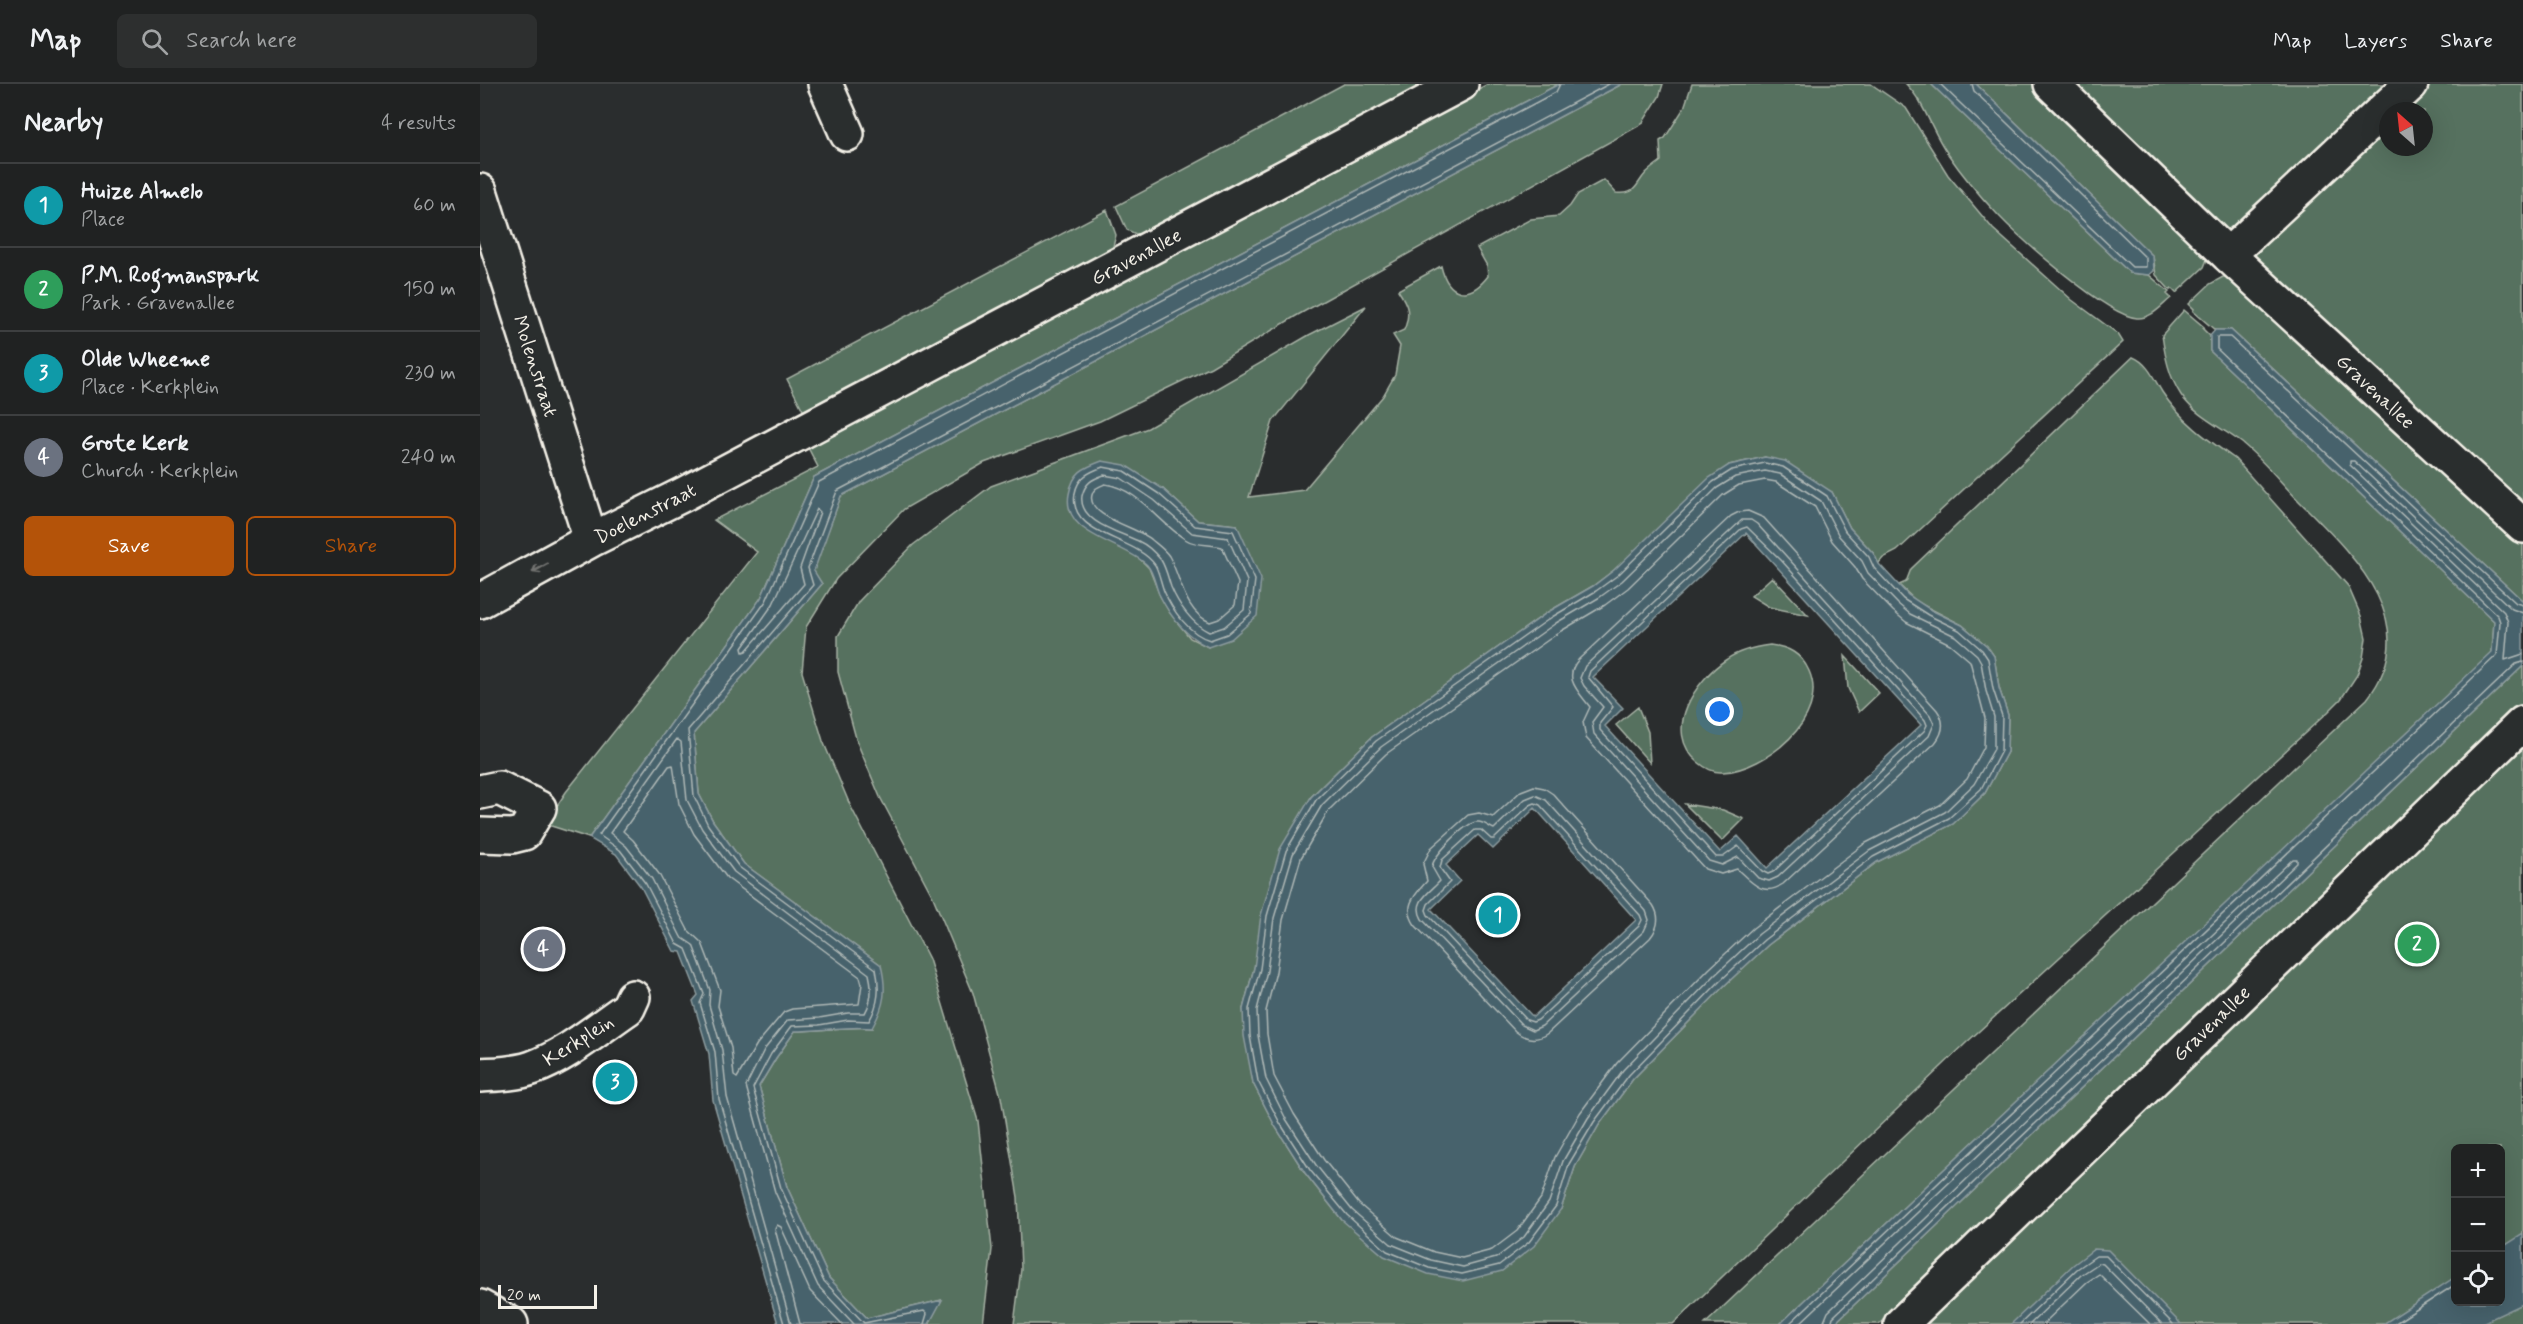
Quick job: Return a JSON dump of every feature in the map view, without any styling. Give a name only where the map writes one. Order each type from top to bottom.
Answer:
[{"type":"street","points":[[825,84],[847,134]]},
{"type":"street","name":"Gravenallee","points":[[810,427],[1461,84]]},
{"type":"street","name":"Gravenallee","points":[[2051,84],[2228,255],[2523,526]]},
{"type":"street","points":[[2228,255],[2411,84]]},
{"type":"street","name":"Molenstraat","points":[[480,191],[591,540]]},
{"type":"street","name":"Doelenstraat","points":[[480,601],[591,540],[810,427]]},
{"type":"street","name":"Gravenallee","points":[[1901,1324],[2523,723]]},
{"type":"street","points":[[480,792],[499,788],[539,808],[524,833],[512,836],[480,835]]},
{"type":"street","name":"Kerkplein","points":[[480,1075],[506,1074],[531,1069],[554,1058],[628,1008],[633,997]]},
{"type":"street","points":[[480,1307],[510,1324]]},
{"type":"green space","points":[[1344,84],[1443,84],[1149,240],[1127,230],[1116,206]]},
{"type":"green space","points":[[1488,84],[1559,84],[814,477],[761,598],[589,838],[545,824],[566,792],[757,552],[714,520],[818,467],[802,436]]},
{"type":"green space","points":[[1622,84],[1663,84],[1659,97],[1642,124],[1296,316],[1211,367],[1100,421],[984,463],[904,509],[836,579],[806,627],[802,672],[823,741],[850,805],[929,959],[978,1121],[992,1249],[983,1324],[929,1324],[941,1300],[867,1318],[829,1278],[787,1187],[759,1086],[795,1031],[872,1028],[881,965],[744,864],[713,821],[699,794],[694,733],[822,584],[813,571],[841,496]]},
{"type":"green space","points":[[1692,84],[1871,84],[1906,108],[1948,175],[1993,229],[2072,300],[2118,334],[2123,342],[1897,551],[1883,558],[1878,564],[1874,554],[1850,528],[1832,492],[1765,457],[1729,465],[1614,570],[1593,586],[1548,612],[1372,737],[1311,797],[1254,968],[1243,1009],[1253,1083],[1275,1126],[1305,1173],[1342,1220],[1561,1209],[1575,1167],[1599,1125],[1633,1079],[1725,985],[1768,945],[1877,862],[1953,824],[1985,793],[2007,752],[2008,715],[1999,688],[1994,656],[1987,646],[1962,625],[1917,602],[1899,585],[1906,582],[1911,569],[2133,357],[2147,367],[2177,412],[2235,459],[2348,586],[2361,616],[2366,638],[2363,658],[2357,675],[2341,699],[2328,712],[1966,1043],[1673,1324],[1014,1324],[1021,1269],[1018,1197],[1001,1097],[973,993],[933,897],[880,797],[857,742],[838,672],[838,636],[859,601],[913,545],[991,486],[1148,428],[1309,335],[1366,306],[1273,421],[1249,497],[1304,490],[1383,396],[1395,375],[1400,346],[1393,335],[1404,330],[1408,314],[1398,290],[1441,266],[1444,276],[1454,289],[1467,292],[1481,284],[1488,276],[1487,266],[1477,248],[1531,219],[1559,216],[1578,194],[1604,180],[1616,193],[1632,191],[1646,173],[1661,161],[1660,141],[1665,138],[1684,108]],"holes":[[[1163,489],[1198,521],[1237,525],[1208,647],[1190,638],[1170,613],[1160,596],[1149,568],[1135,554]]]},
{"type":"green space","points":[[1906,84],[1931,84],[2130,273],[2149,275],[2169,292],[2167,294],[2171,298],[2151,314],[2137,318],[2123,314],[2086,291],[2044,257],[1991,208],[1942,145],[1918,100]]},
{"type":"green space","points":[[1976,84],[2036,84],[2208,257],[2204,267],[2176,293],[2170,290],[2156,275],[2153,256]]},
{"type":"green space","points":[[2065,84],[2399,84],[2379,102],[2232,236]]},
{"type":"green space","points":[[2422,84],[2523,84],[2523,512],[2266,279],[2248,249],[2379,125],[2379,156],[2433,156],[2433,102],[2403,102]]},
{"type":"green space","points":[[1107,210],[1116,235],[1109,262],[807,418],[787,379]]},
{"type":"green space","points":[[2223,277],[2230,277],[2523,542],[2523,601],[2231,330],[2215,330],[2193,311],[2194,309],[2189,304],[2210,284]]},
{"type":"green space","points":[[2184,310],[2204,327],[2203,329],[2210,336],[2210,351],[2494,621],[2492,653],[1780,1324],[1705,1324],[2367,699],[2383,672],[2389,645],[2386,619],[2376,593],[2361,569],[2343,546],[2258,457],[2194,409],[2181,395],[2173,381],[2162,335]]},
{"type":"green space","points":[[1772,577],[1808,615],[1769,607],[1751,596]]},
{"type":"green space","points":[[1770,645],[1783,647],[1798,655],[1809,671],[1813,689],[1810,706],[1802,723],[1774,752],[1757,762],[1740,769],[1719,772],[1709,770],[1698,762],[1687,749],[1683,736],[1683,721],[1687,706],[1704,679],[1727,659],[1748,649]]},
{"type":"green space","points":[[1845,656],[1879,693],[1859,712],[1848,688]]},
{"type":"green space","points":[[2523,666],[2523,706],[1879,1324],[1834,1324]]},
{"type":"green space","points":[[1638,707],[1648,732],[1650,763],[1616,725]]},
{"type":"green space","points":[[2523,740],[2523,1324],[1915,1324]]},
{"type":"green space","points":[[1685,804],[1723,810],[1744,819],[1722,841]]},
{"type":"water","points":[[1559,84],[1622,84],[841,496],[814,571],[822,584],[694,733],[699,794],[713,821],[744,864],[881,965],[884,997],[872,1028],[795,1031],[759,1086],[787,1187],[829,1278],[867,1318],[942,1300],[929,1324],[778,1324],[713,1100],[709,1054],[693,1001],[698,995],[681,952],[674,951],[641,887],[616,854],[589,838],[761,598],[814,477]]},
{"type":"water","points":[[1931,84],[1976,84],[2153,256],[2154,271],[2149,275],[2130,273]]},
{"type":"water","points":[[2215,330],[2231,330],[2523,601],[2523,666],[1834,1324],[1780,1324],[2492,652],[2494,621],[2210,351],[2210,336]]},
{"type":"water","points":[[1765,457],[1785,461],[1832,492],[1850,528],[1908,595],[1931,610],[1962,625],[1987,646],[1994,656],[1999,688],[2008,715],[2007,752],[1985,793],[1953,824],[1877,862],[1768,945],[1725,985],[1633,1079],[1599,1125],[1575,1167],[1561,1209],[1534,1246],[1502,1271],[1463,1281],[1428,1274],[1384,1256],[1342,1220],[1305,1173],[1275,1126],[1253,1083],[1244,1036],[1243,1009],[1254,968],[1261,915],[1280,849],[1311,797],[1372,737],[1548,612],[1593,586],[1614,570],[1709,478],[1729,465]],"holes":[[[1746,533],[1921,725],[1767,868],[1738,836],[1720,852],[1605,726],[1623,708],[1593,677]],[[1535,808],[1636,920],[1533,1017],[1431,909],[1460,881],[1446,865],[1478,835],[1493,849]]]},
{"type":"water","points":[[1102,461],[1125,465],[1163,489],[1198,521],[1237,525],[1261,579],[1257,616],[1231,639],[1208,647],[1193,637],[1179,625],[1168,610],[1147,565],[1137,557],[1096,537],[1075,520],[1069,508],[1069,494],[1073,481],[1084,469]]},
{"type":"water","points":[[2523,1234],[2523,1304],[2480,1324],[2383,1324],[2451,1280],[2451,1306],[2505,1306],[2505,1245]]},
{"type":"water","points":[[2094,1249],[2108,1250],[2181,1324],[2011,1324],[2073,1265]]},
{"type":"place","name":"Huize Almelo","points":[[1498,915]]},
{"type":"place","name":"P.M. Rogmanspark","points":[[2417,944]]},
{"type":"place","name":"Grote Kerk","points":[[543,949]]},
{"type":"place","name":"Olde Wheeme","points":[[615,1082]]}]
